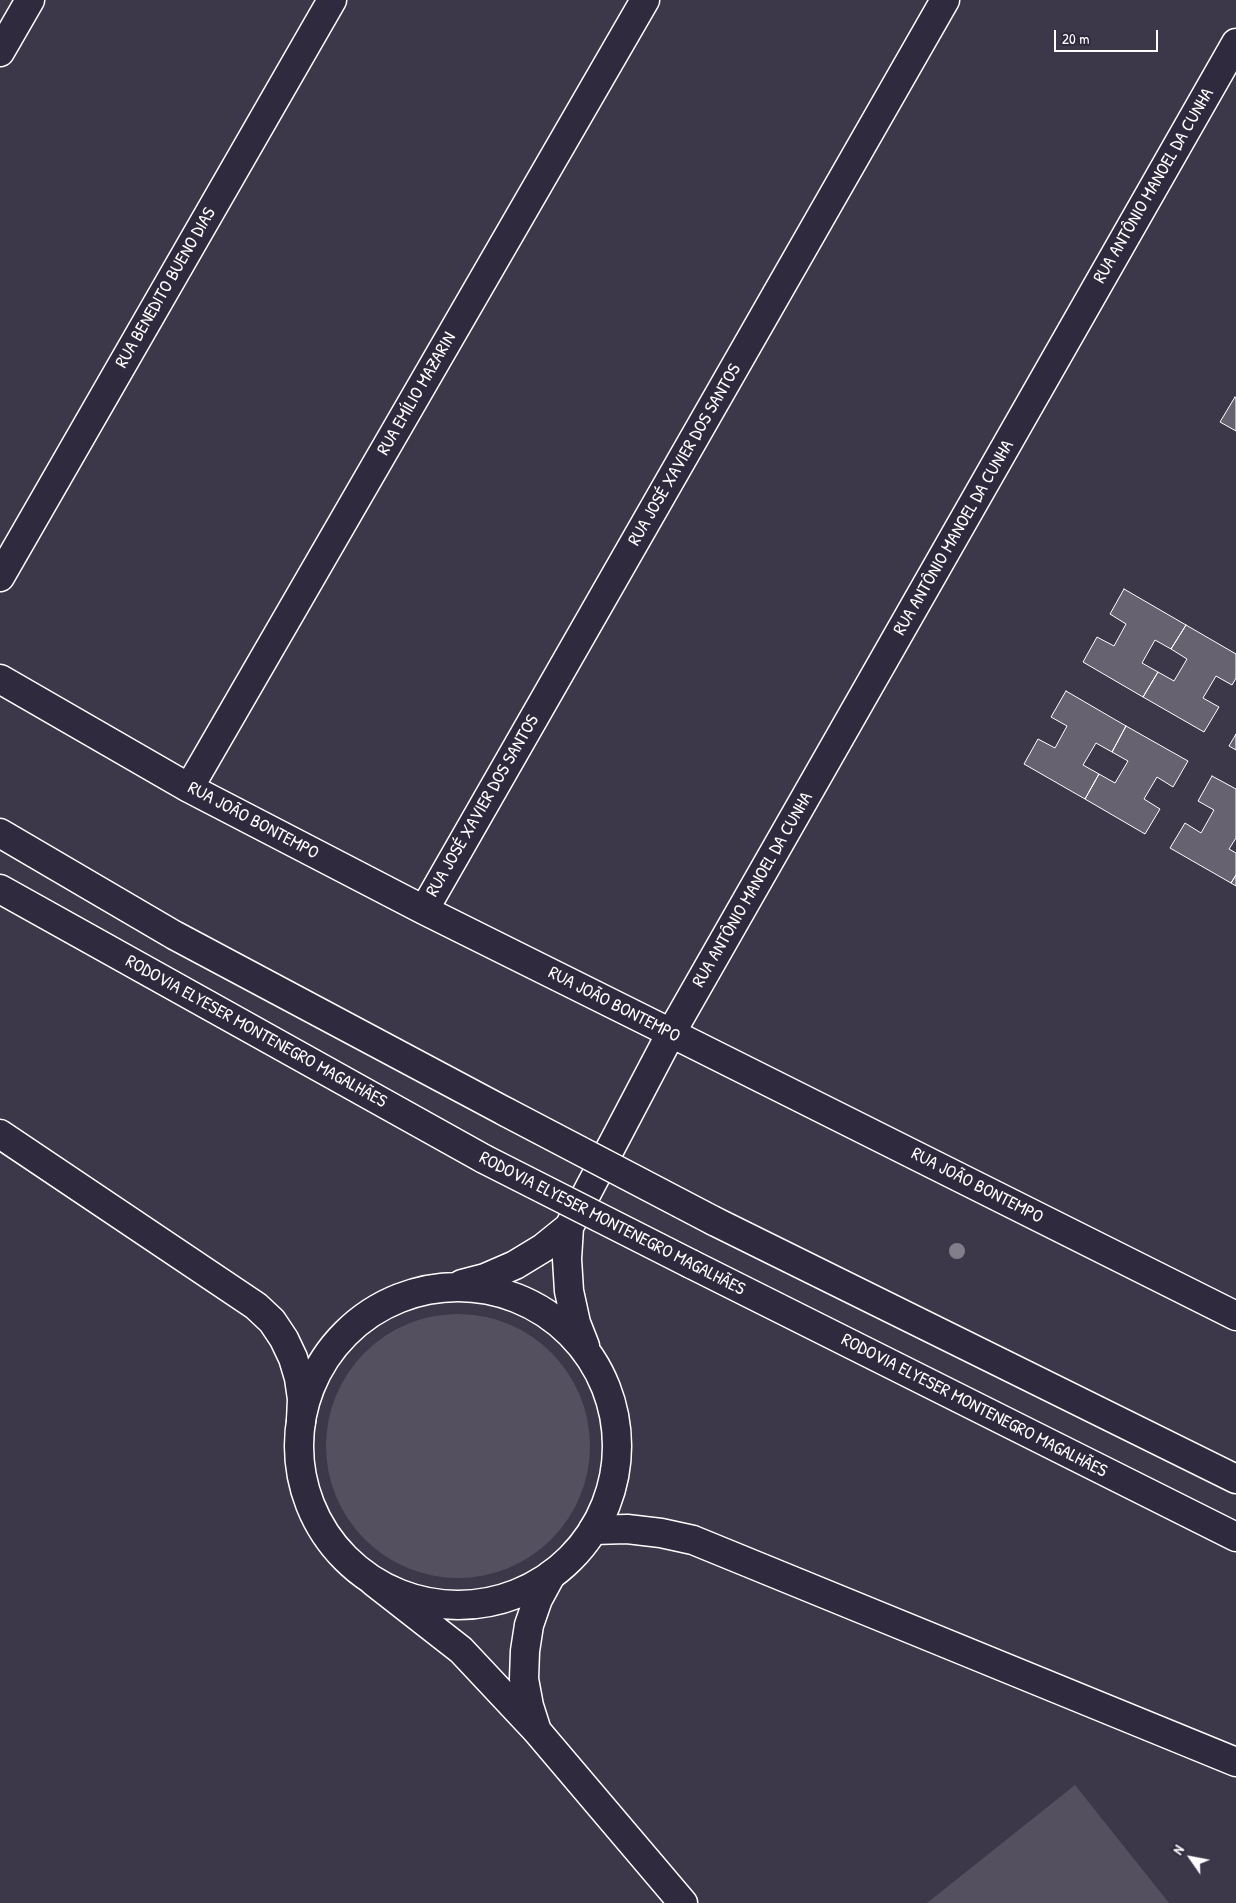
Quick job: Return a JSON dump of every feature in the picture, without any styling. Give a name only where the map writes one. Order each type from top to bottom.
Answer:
[{"type":"street","points":[[0,52],[30,0]]},
{"type":"street","name":"RUA BENEDITO BUENO DIAS","points":[[0,577],[332,0]]},
{"type":"street","name":"RUA EMÍLIO MAZARIN","points":[[190,788],[645,0]]},
{"type":"street","name":"RUA JOSÉ XAVIER DOS SANTOS","points":[[424,910],[945,0]]},
{"type":"street","name":"RUA ANTÔNIO MANOEL DA CUNHA","points":[[569,1227],[672,1033],[1236,43]]},
{"type":"street","name":"RUA JOÃO BONTEMPO","points":[[0,679],[190,788],[424,910],[1236,1316]]},
{"type":"street","points":[[0,833],[174,935],[714,1221],[1236,1479]]},
{"type":"street","name":"RODOVIA ELYESER MONTENEGRO MAGALHÃES","points":[[0,889],[484,1159],[1236,1537]]},
{"type":"street","points":[[0,1134],[256,1306],[272,1321],[284,1339],[300,1378],[300,1452],[304,1483],[314,1513],[329,1540],[350,1563],[461,1650],[537,1732],[683,1903]]},
{"type":"street","points":[[301,1421],[309,1390],[323,1363],[342,1338],[366,1317],[393,1301],[422,1291],[453,1287],[485,1278],[515,1265],[543,1248],[569,1227]]},
{"type":"street","points":[[569,1227],[567,1259],[569,1292],[576,1323],[587,1353]]},
{"type":"street","points":[[374,1582],[402,1596],[432,1603],[463,1605],[494,1601],[524,1590],[551,1575],[574,1554],[593,1530],[607,1501],[615,1471],[617,1440],[613,1409],[603,1380],[587,1353],[567,1329],[542,1310],[514,1297],[484,1289],[453,1287]]},
{"type":"street","points":[[593,1530],[627,1529],[661,1533],[694,1540],[1236,1762]]},
{"type":"street","points":[[537,1732],[529,1706],[524,1679],[525,1651],[529,1625],[538,1599],[551,1575]]},
{"type":"shaded area","points":[[445,1314],[471,1314],[496,1319],[520,1329],[552,1352],[568,1372],[580,1395],[588,1420],[590,1446],[588,1472],[580,1497],[568,1520],[552,1540],[532,1556],[496,1573],[471,1578],[445,1578],[420,1573],[396,1563],[364,1540],[348,1520],[331,1484],[326,1459],[326,1433],[331,1408],[341,1384],[364,1352],[384,1336],[420,1319]]},
{"type":"shaded area","points":[[1075,1785],[1169,1903],[927,1903]]},
{"type":"building","points":[[1236,398],[1236,431],[1220,422]]},
{"type":"building","points":[[1124,589],[1186,625],[1171,649],[1155,640],[1142,663],[1158,672],[1143,697],[1083,662],[1097,637],[1114,646],[1126,624],[1110,614]]},
{"type":"building","points":[[1186,625],[1236,654],[1236,678],[1232,685],[1216,676],[1203,698],[1219,707],[1204,732],[1143,697],[1158,672],[1174,681],[1187,659],[1171,649]]},
{"type":"building","points":[[1066,691],[1126,726],[1112,752],[1096,743],[1083,765],[1099,774],[1085,799],[1024,764],[1038,739],[1055,748],[1067,726],[1051,717]]},
{"type":"building","points":[[1126,726],[1188,761],[1173,787],[1157,777],[1144,799],[1160,809],[1145,834],[1085,799],[1099,774],[1115,783],[1128,761],[1112,752]]},
{"type":"building","points":[[1236,734],[1236,750],[1229,746]]},
{"type":"building","points":[[1212,776],[1236,789],[1236,838],[1229,849],[1236,853],[1236,875],[1231,883],[1170,848],[1185,823],[1201,833],[1214,810],[1198,801]]},
{"type":"building","points":[[1236,875],[1236,886],[1231,883]]}]
